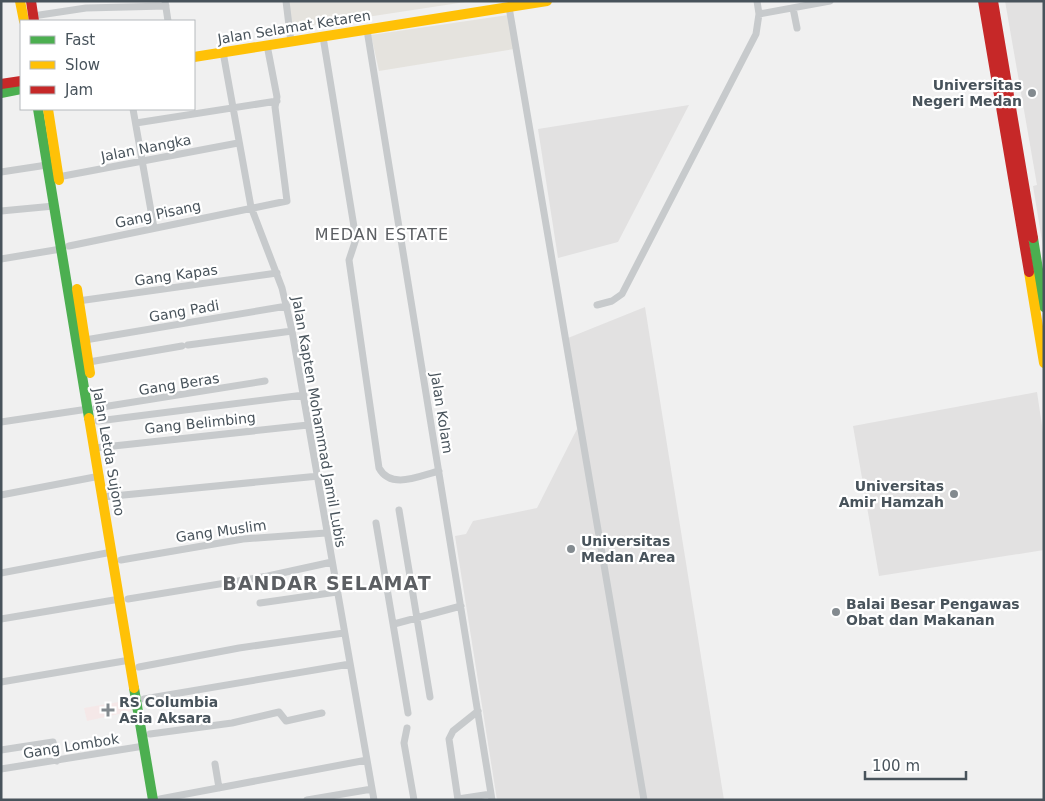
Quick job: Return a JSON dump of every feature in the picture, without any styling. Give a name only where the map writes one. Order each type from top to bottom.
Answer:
[{"type":"main road","points":[[20,1],[24,20]]},
{"type":"main road","points":[[31,1],[34,19]]},
{"type":"main road","name":"Jalan Selamat Ketaren","points":[[195,57],[547,1]]},
{"type":"main road","points":[[983,1],[1006,110],[1033,273],[1044,363]]},
{"type":"main road","points":[[993,1],[1006,110]]},
{"type":"main road","points":[[1,84],[20,81]]},
{"type":"main road","points":[[1,93],[20,89]]},
{"type":"main road","name":"Jalan Letda Sujono","points":[[38,110],[54,206],[78,301],[89,362],[92,409],[98,421],[100,476],[107,496],[112,552],[139,667],[150,734],[154,799]]},
{"type":"main road","name":"Jalan Letda Sujono","points":[[48,110],[58,177],[65,248],[107,496],[121,560],[130,660],[154,799]]},
{"type":"main road","points":[[1033,273],[1044,307]]},
{"type":"street","points":[[286,1],[292,42]]},
{"type":"street","points":[[597,306],[612,301],[622,294],[756,34],[759,14],[757,1]]},
{"type":"street","points":[[759,14],[825,2]]},
{"type":"street","points":[[34,19],[86,8],[166,4],[168,20]]},
{"type":"street","points":[[509,7],[644,800]]},
{"type":"street","points":[[793,8],[796,28]]},
{"type":"street","name":"Jalan Kolam","points":[[367,30],[492,797]]},
{"type":"street","points":[[323,37],[356,239],[349,260],[379,468],[387,478],[395,481],[439,471]]},
{"type":"street","points":[[136,123],[277,101],[267,46]]},
{"type":"street","name":"Jalan Kapten Mohammad Jamil Lubis","points":[[223,52],[251,207],[277,273],[287,306],[319,476],[326,533],[374,800]]},
{"type":"street","name":"Gang Pisang","points":[[1,259],[65,248],[288,200],[275,107],[277,101]]},
{"type":"street","points":[[133,110],[144,161],[154,228]]},
{"type":"street","name":"Jalan Nangka","points":[[58,177],[238,143]]},
{"type":"street","points":[[1,172],[47,165]]},
{"type":"street","points":[[1,211],[54,206]]},
{"type":"street","name":"Gang Kapas","points":[[78,301],[277,273]]},
{"type":"street","name":"Gang Padi","points":[[85,340],[287,306]]},
{"type":"street","points":[[89,362],[292,331]]},
{"type":"street","name":"Gang Beras","points":[[1,422],[265,382]]},
{"type":"street","points":[[98,421],[304,395]]},
{"type":"street","name":"Gang Belimbing","points":[[99,447],[308,424]]},
{"type":"street","points":[[1,495],[100,476]]},
{"type":"street","points":[[107,496],[212,488],[319,476]]},
{"type":"street","points":[[399,510],[430,697]]},
{"type":"street","points":[[376,523],[408,713]]},
{"type":"street","name":"Gang Muslim","points":[[121,560],[244,539],[326,533]]},
{"type":"street","points":[[1,573],[112,552]]},
{"type":"street","points":[[1,619],[268,576],[332,562]]},
{"type":"street","points":[[260,603],[337,592]]},
{"type":"street","points":[[394,624],[461,606]]},
{"type":"street","points":[[139,667],[239,648],[344,633]]},
{"type":"street","points":[[1,682],[130,660]]},
{"type":"street","points":[[144,699],[350,664]]},
{"type":"street","points":[[478,711],[453,731],[449,739],[458,799],[492,797]]},
{"type":"street","points":[[150,734],[232,723],[278,712],[286,721],[322,713]]},
{"type":"street","points":[[408,728],[404,743],[414,800]]},
{"type":"street","points":[[1,750],[53,742],[58,761]]},
{"type":"street","name":"Gang Lombok","points":[[1,769],[144,746]]},
{"type":"street","points":[[154,799],[367,760]]},
{"type":"street","points":[[215,764],[218,788]]},
{"type":"street","points":[[307,800],[372,789]]},
{"type":"shaded area","points":[[284,1],[472,1],[288,29]]},
{"type":"shaded area","name":"Universitas Negeri Medan","points":[[1005,1],[1044,1],[1044,253],[1033,186],[1037,185]]},
{"type":"shaded area","points":[[508,15],[514,49],[379,71],[371,35]]},
{"type":"shaded area","points":[[689,105],[618,242],[558,258],[538,129]]},
{"type":"shaded area","name":"Universitas Medan Area","points":[[645,307],[724,800],[497,800],[455,536],[466,534],[473,521],[537,508],[577,429],[563,340]]},
{"type":"shaded area","name":"Universitas Amir Hamzah","points":[[1037,392],[1044,439],[1044,550],[879,576],[853,426]]},
{"type":"shaded area","name":"RS Columbia Asia Aksara","points":[[130,700],[132,711],[87,721],[84,708]]},
{"type":"traffic: fast","points":[[1,93],[20,89]]},
{"type":"traffic: fast","points":[[38,110],[89,418]]},
{"type":"traffic: fast","points":[[1033,238],[1044,307]]},
{"type":"traffic: fast","points":[[134,688],[153,800]]},
{"type":"traffic: slow","points":[[20,1],[24,20]]},
{"type":"traffic: slow","points":[[195,57],[547,1]]},
{"type":"traffic: slow","points":[[48,110],[59,180]]},
{"type":"traffic: slow","points":[[1029,272],[1044,363]]},
{"type":"traffic: slow","points":[[77,289],[90,373]]},
{"type":"traffic: slow","points":[[89,418],[134,688]]},
{"type":"traffic: jam","points":[[31,1],[34,20]]},
{"type":"traffic: jam","points":[[983,1],[1029,272]]},
{"type":"traffic: jam","points":[[993,1],[1033,238]]},
{"type":"traffic: jam","points":[[1,84],[20,81]]},
{"type":"place","name":"Universitas Negeri Medan","points":[[1032,93]]},
{"type":"place","name":"Universitas Amir Hamzah","points":[[954,494]]},
{"type":"place","name":"Universitas Medan Area","points":[[571,549]]},
{"type":"place","name":"Balai Besar Pengawas Obat dan Makanan","points":[[836,612]]},
{"type":"place","name":"RS Columbia Asia Aksara","points":[[108,710]]},
{"type":"district","name":"MEDAN ESTATE","points":[[382,234]]},
{"type":"district","name":"BANDAR SELAMAT","points":[[327,583]]}]
